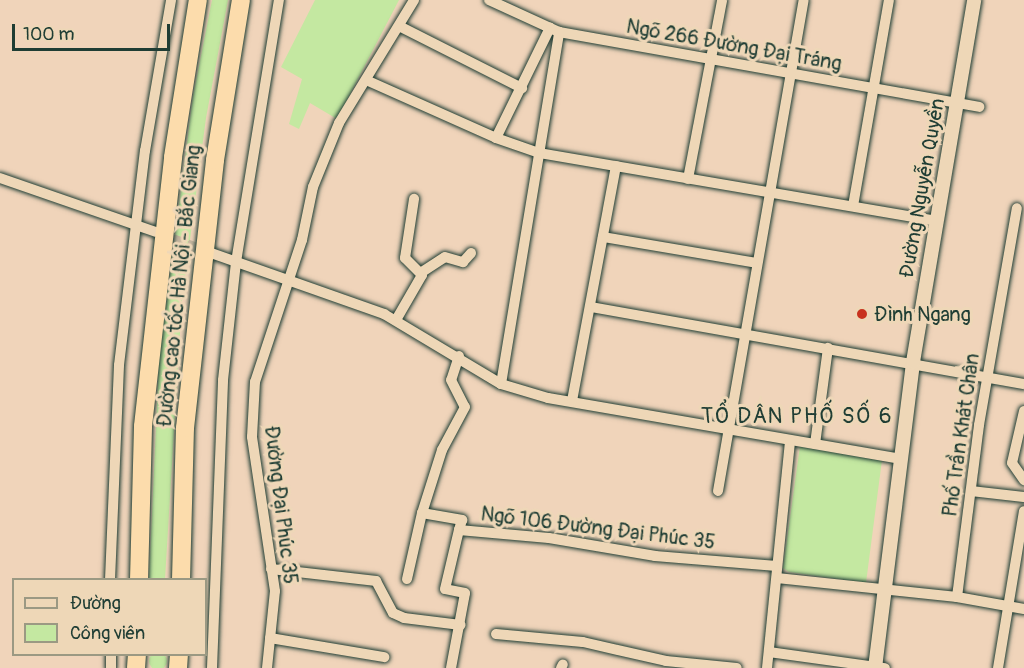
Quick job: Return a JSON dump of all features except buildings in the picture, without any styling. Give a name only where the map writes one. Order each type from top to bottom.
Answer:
[{"type":"highway","name":"Đường cao tốc Hà Nội - Bắc Giang","points":[[139,578],[143,426],[173,157],[198,0]]},
{"type":"highway","name":"Đường cao tốc Hà Nội - Bắc Giang","points":[[181,578],[185,429],[215,160],[241,0]]},
{"type":"street","points":[[110,578],[119,365],[135,225],[171,0]]},
{"type":"street","points":[[212,668],[224,380],[236,262],[279,0]]},
{"type":"street","name":"Đường Đại Phúc 35","points":[[267,668],[275,591],[251,409],[263,351],[289,281],[313,187],[339,123],[414,0]]},
{"type":"street","name":"Ngõ 266 Đường Đại Tráng","points":[[489,0],[555,30],[979,107]]},
{"type":"street","points":[[688,179],[722,0]]},
{"type":"street","points":[[718,491],[726,431],[771,193],[804,0]]},
{"type":"street","points":[[853,207],[889,0]]},
{"type":"street","name":"Đường Nguyễn Quyền","points":[[878,668],[882,591],[913,362],[974,0]]},
{"type":"street","points":[[399,26],[522,88]]},
{"type":"street","points":[[496,138],[555,30]]},
{"type":"street","points":[[501,384],[539,153],[555,30]]},
{"type":"street","points":[[366,80],[496,138],[539,153],[936,221]]},
{"type":"street","points":[[572,401],[616,166]]},
{"type":"street","points":[[0,178],[156,232]]},
{"type":"street","points":[[414,199],[405,258],[422,272]]},
{"type":"street","name":"Phố Trần Khát Chân","points":[[957,597],[987,377],[1017,208]]},
{"type":"street","points":[[603,237],[756,263]]},
{"type":"street","points":[[208,252],[396,320],[459,356],[501,384],[572,401],[726,431],[900,459]]},
{"type":"street","points":[[396,320],[422,272],[445,257],[463,262],[471,253]]},
{"type":"street","points":[[591,307],[913,362],[1024,384]]},
{"type":"street","points":[[815,444],[828,348]]},
{"type":"street","points":[[407,579],[422,513],[442,450],[465,407],[451,380],[459,356]]},
{"type":"street","points":[[1024,411],[1012,463],[1024,480]]},
{"type":"street","points":[[767,668],[790,441]]},
{"type":"street","points":[[971,491],[1024,497]]},
{"type":"street","points":[[999,668],[1024,512]]},
{"type":"street","name":"Ngõ 106 Đường Đại Phúc 35","points":[[422,513],[462,520],[459,530],[549,538],[655,556],[777,572],[882,591],[957,597],[1008,604],[1024,609]]},
{"type":"street","points":[[452,668],[465,593],[445,589],[459,530]]},
{"type":"street","points":[[271,569],[376,581],[393,613],[404,618],[461,625]]},
{"type":"street","points":[[496,634],[583,642],[666,665],[736,668]]},
{"type":"street","points":[[270,638],[384,657]]},
{"type":"street","points":[[769,652],[878,668]]},
{"type":"green space","points":[[212,0],[228,0],[206,118],[182,300],[165,578],[149,578],[159,360],[193,96]]},
{"type":"green space","points":[[315,0],[399,0],[337,119],[310,103],[299,129],[289,124],[302,79],[281,67]]},
{"type":"green space","points":[[800,446],[882,460],[866,583],[789,572],[783,568]]},
{"type":"green space","points":[[151,656],[165,656],[166,664],[161,669],[152,667],[149,661]]},
{"type":"tunnel","points":[[159,234],[208,252]]},
{"type":"place","name":"Đình Ngang","points":[[862,314]]},
{"type":"district","name":"TỔ DÂN PHỐ SỐ 6","points":[[797,417]]}]
